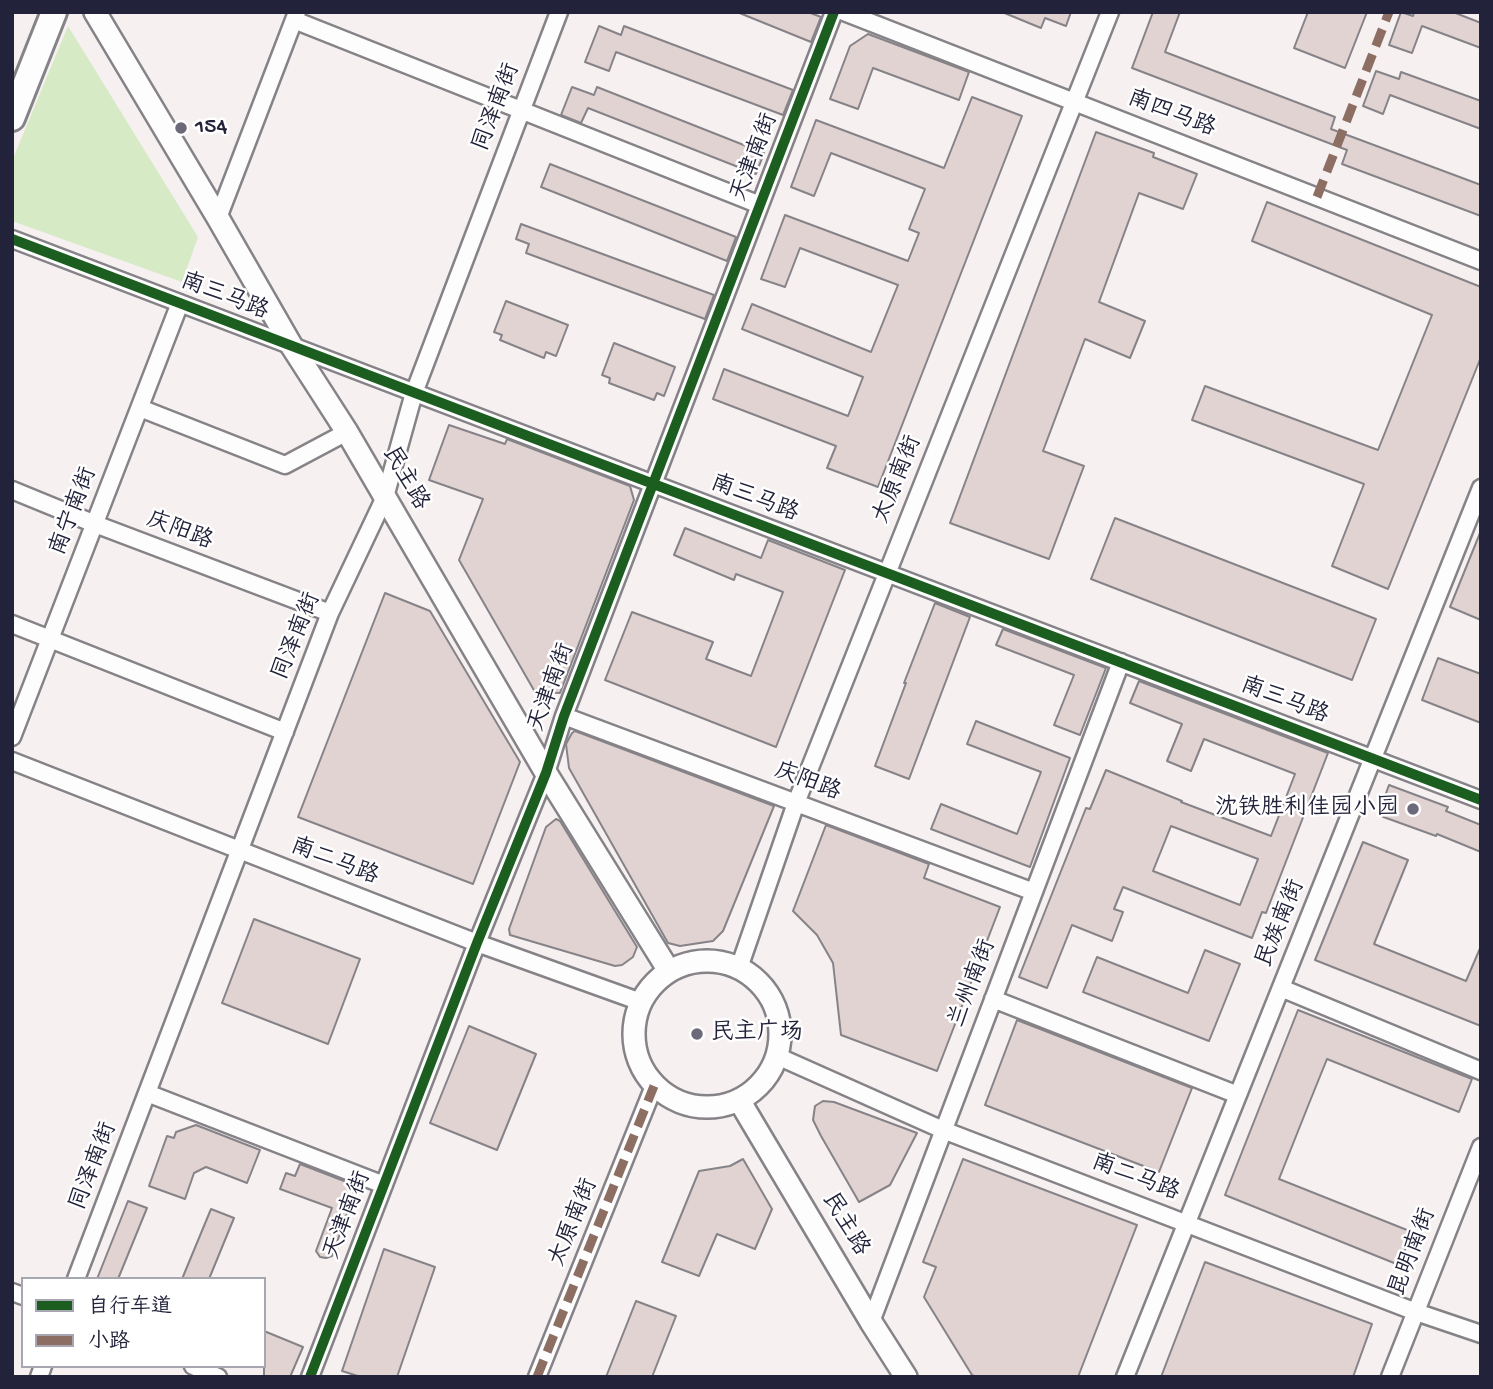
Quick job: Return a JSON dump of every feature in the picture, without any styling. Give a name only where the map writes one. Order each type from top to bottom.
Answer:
[{"type":"main road","points":[[12,118],[54,12]]},
{"type":"street","name":"民主路","points":[[95,12],[291,345],[347,432],[546,773],[669,971]]},
{"type":"street","name":"同泽南街","points":[[77,1277],[330,613],[385,497],[414,393],[559,12]]},
{"type":"street","name":"天津南街","points":[[310,1377],[477,943],[546,773],[564,716],[834,12]]},
{"type":"street","name":"南四马路","points":[[844,12],[1481,261]]},
{"type":"street","name":"太原南街","points":[[739,968],[796,803],[1110,12]]},
{"type":"street","points":[[218,218],[295,16],[522,111],[760,205]]},
{"type":"street","name":"南三马路","points":[[12,239],[1481,800]]},
{"type":"street","name":"南宁南街","points":[[12,737],[180,303]]},
{"type":"street","points":[[139,408],[285,465],[347,432]]},
{"type":"street","name":"民族南街","points":[[1125,1377],[1481,488]]},
{"type":"street","name":"庆阳路","points":[[12,490],[330,613]]},
{"type":"street","points":[[1465,526],[1481,533]]},
{"type":"street","points":[[12,624],[285,732]]},
{"type":"street","name":"兰州南街","points":[[871,1322],[1121,662]]},
{"type":"street","name":"庆阳路","points":[[564,716],[1034,892]]},
{"type":"street","name":"南二马路","points":[[12,761],[477,943],[641,1002]]},
{"type":"street","points":[[716,961],[739,968],[756,980],[769,996],[778,1014],[780,1035],[777,1056],[769,1074],[739,1100],[718,1106],[695,1106],[673,1099],[654,1086],[641,1067],[634,1046],[634,1023],[641,1002],[653,985],[669,971],[692,962],[716,961]]},
{"type":"street","points":[[1281,988],[1481,1071]]},
{"type":"street","points":[[993,999],[1238,1095]]},
{"type":"street","name":"南二马路","points":[[777,1056],[943,1130],[1481,1334]]},
{"type":"street","name":"太原南街","points":[[537,1377],[654,1086]]},
{"type":"street","points":[[147,1093],[384,1185]]},
{"type":"street","name":"民主路","points":[[739,1100],[906,1377]]},
{"type":"street","name":"昆明南街","points":[[1390,1377],[1481,1147]]},
{"type":"street","points":[[197,1368],[218,1377]]},
{"type":"green space","points":[[68,26],[198,237],[182,282],[12,221],[12,161]]},
{"type":"building","points":[[737,12],[808,12],[821,17],[811,42]]},
{"type":"building","points":[[1002,12],[1071,12],[1066,26],[1045,18],[1041,28]]},
{"type":"building","points":[[1153,12],[1180,12],[1165,52],[1335,117],[1331,129],[1481,185],[1481,216],[1342,164],[1347,150],[1132,68]]},
{"type":"building","points":[[1308,12],[1367,12],[1345,68],[1294,48]]},
{"type":"building","points":[[1401,12],[1413,16],[1414,12],[1453,12],[1481,23],[1481,48],[1422,26],[1412,53],[1389,45]]},
{"type":"building","points":[[599,26],[621,35],[624,26],[793,90],[783,115],[616,52],[609,71],[585,62]]},
{"type":"building","points":[[868,34],[969,72],[959,100],[873,68],[858,109],[830,99],[850,46]]},
{"type":"building","points":[[1376,71],[1399,79],[1401,72],[1481,101],[1481,129],[1390,95],[1383,114],[1363,106]]},
{"type":"building","points":[[572,87],[594,95],[597,87],[764,153],[756,174],[588,108],[581,123],[561,115]]},
{"type":"building","points":[[972,97],[1022,116],[878,487],[827,468],[836,446],[713,399],[724,369],[848,416],[863,377],[742,329],[752,304],[871,352],[898,285],[800,248],[785,287],[761,279],[785,215],[908,261],[919,233],[909,229],[925,189],[831,153],[814,196],[791,187],[816,120],[944,168]]},
{"type":"building","points":[[1096,132],[1154,153],[1153,157],[1197,174],[1183,209],[1139,193],[1099,302],[1145,321],[1130,358],[1085,339],[1043,451],[1084,466],[1049,559],[950,523]]},
{"type":"building","points":[[550,164],[736,237],[727,261],[541,187]]},
{"type":"building","points":[[1267,202],[1481,287],[1481,357],[1388,589],[1332,566],[1364,484],[1192,420],[1205,386],[1378,450],[1432,315],[1252,241]]},
{"type":"building","points":[[521,224],[714,295],[705,319],[526,253],[529,244],[516,239]]},
{"type":"building","points":[[506,301],[568,325],[556,356],[546,352],[544,358],[500,340],[502,335],[494,332]]},
{"type":"building","points":[[614,343],[675,367],[664,396],[657,393],[654,400],[609,383],[610,378],[602,375]]},
{"type":"building","points":[[449,425],[505,444],[507,439],[630,486],[634,500],[560,693],[535,692],[459,560],[483,499],[429,480]]},
{"type":"building","points":[[1115,518],[1376,619],[1352,680],[1091,579]]},
{"type":"building","points":[[685,528],[761,558],[768,540],[845,570],[776,747],[605,680],[632,612],[713,642],[706,659],[751,676],[783,592],[736,574],[734,580],[674,555]]},
{"type":"building","points":[[1481,533],[1481,620],[1450,607]]},
{"type":"building","points":[[385,593],[430,611],[520,762],[473,884],[298,817]]},
{"type":"building","points":[[935,603],[970,617],[909,779],[875,766]]},
{"type":"building","points":[[1003,629],[1106,668],[1080,735],[1054,725],[1074,675],[996,645]]},
{"type":"building","points":[[1438,658],[1481,674],[1481,723],[1422,700]]},
{"type":"building","points":[[1139,681],[1328,753],[1266,913],[1262,912],[1252,938],[1123,887],[1114,909],[1123,912],[1112,941],[1072,925],[1047,988],[1019,977],[1086,808],[1090,809],[1106,770],[1271,836],[1295,774],[1204,739],[1191,771],[1167,761],[1182,724],[1130,703]],"holes":[[[1171,826],[1258,859],[1240,905],[1153,871]]]},
{"type":"building","points":[[976,721],[1070,758],[1030,867],[931,829],[941,804],[1017,834],[1041,772],[967,744]]},
{"type":"building","points":[[575,731],[774,806],[723,931],[713,941],[680,946],[668,943],[569,768],[566,744]]},
{"type":"building","name":"沈铁胜利佳园小园","points":[[1389,785],[1448,807],[1446,811],[1481,825],[1481,852],[1378,815]]},
{"type":"building","points":[[556,819],[560,821],[637,947],[633,957],[622,965],[615,966],[510,935],[509,929],[546,827]]},
{"type":"building","points":[[826,825],[929,864],[924,878],[1000,907],[937,1071],[841,1035],[833,963],[817,935],[793,911]]},
{"type":"building","points":[[1363,842],[1408,860],[1374,944],[1466,981],[1481,946],[1481,1026],[1315,960]]},
{"type":"building","points":[[254,919],[360,959],[328,1044],[222,1003]]},
{"type":"building","points":[[1205,950],[1240,964],[1209,1041],[1083,992],[1097,957],[1188,993]]},
{"type":"building","points":[[1298,1010],[1472,1079],[1459,1112],[1327,1059],[1279,1179],[1412,1232],[1399,1265],[1225,1195]]},
{"type":"building","points":[[1017,1020],[1192,1088],[1159,1172],[985,1105]]},
{"type":"building","points":[[469,1026],[536,1054],[497,1150],[430,1123]]},
{"type":"building","points":[[823,1101],[834,1102],[917,1133],[890,1185],[859,1202],[813,1120],[815,1106]]},
{"type":"building","points":[[196,1125],[260,1150],[247,1183],[206,1167],[194,1173],[185,1199],[149,1186],[167,1136],[174,1138],[176,1132]]},
{"type":"building","points":[[743,1159],[772,1209],[755,1249],[717,1234],[699,1276],[662,1262],[699,1171],[730,1166]]},
{"type":"building","points":[[963,1159],[1137,1225],[1078,1377],[972,1375],[924,1297],[936,1267],[923,1262]]},
{"type":"building","points":[[300,1164],[357,1186],[332,1256],[326,1258],[320,1257],[316,1251],[332,1208],[280,1189],[286,1173],[295,1176]]},
{"type":"building","points":[[128,1201],[147,1208],[119,1277],[98,1277]]},
{"type":"building","points":[[211,1209],[234,1218],[210,1277],[183,1277]]},
{"type":"building","points":[[384,1249],[435,1267],[397,1377],[361,1377],[342,1371]]},
{"type":"building","points":[[1205,1262],[1372,1324],[1353,1377],[1161,1377]]},
{"type":"building","points":[[636,1301],[676,1316],[652,1377],[606,1377]]},
{"type":"building","points":[[266,1332],[303,1347],[290,1377],[264,1377]]},
{"type":"marked path","points":[[1317,197],[1389,12]]},
{"type":"marked path","points":[[537,1377],[654,1086]]},
{"type":"cycle path","points":[[310,1377],[477,943],[546,773],[564,716],[834,12]]},
{"type":"cycle path","points":[[12,239],[1481,800]]},
{"type":"place","name":"154","points":[[181,128]]},
{"type":"place","name":"沈铁胜利佳园小园","points":[[1413,809]]},
{"type":"place","name":"民主广场","points":[[697,1034]]}]
